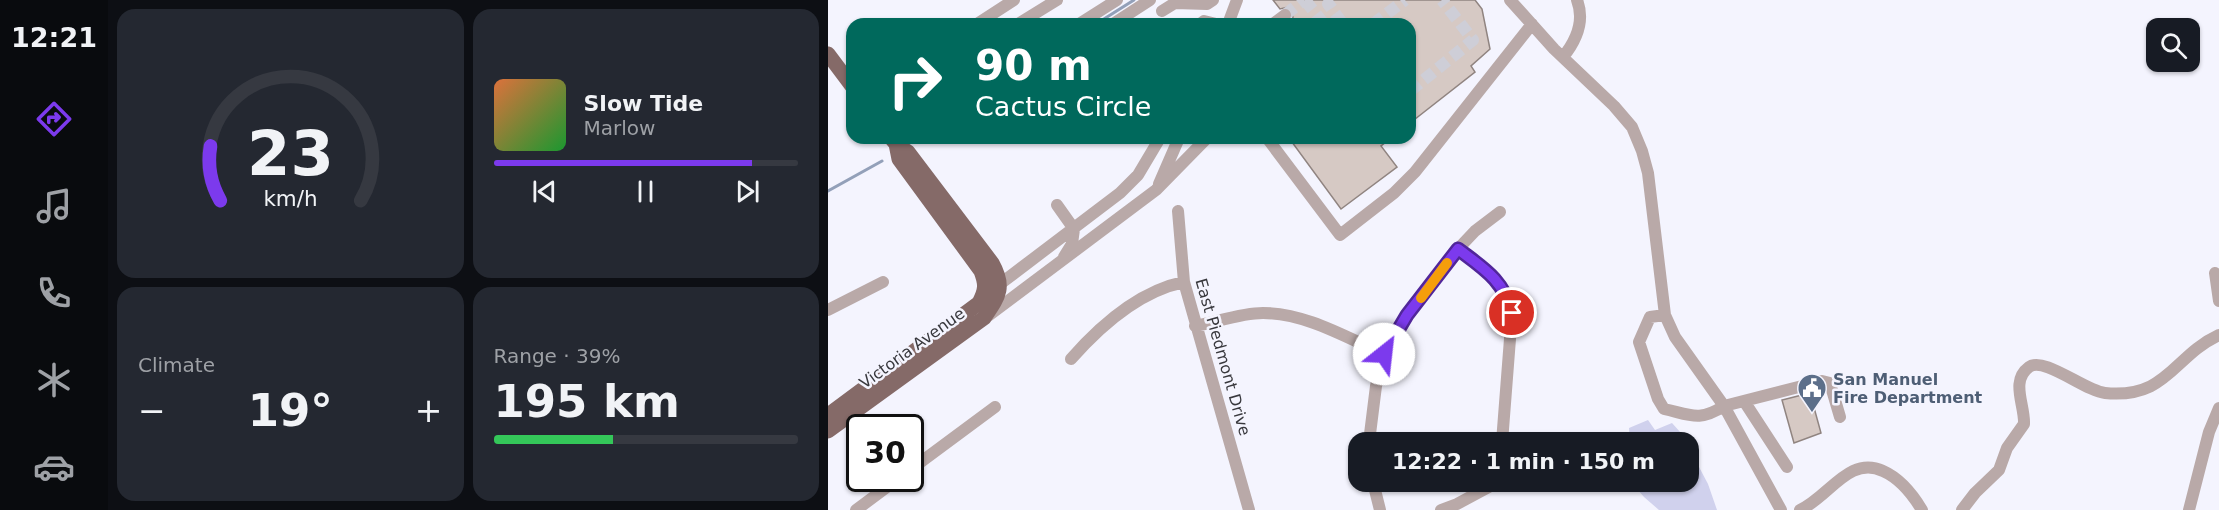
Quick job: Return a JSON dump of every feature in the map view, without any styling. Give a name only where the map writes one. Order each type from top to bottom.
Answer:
[{"type":"main road","points":[[828,54],[846,78]]},
{"type":"main road","points":[[894,144],[899,159],[981,271],[995,281],[1000,292],[984,318]]},
{"type":"main road","name":"Victoria Avenue","points":[[828,415],[979,303],[984,293],[995,281]]},
{"type":"main road","name":"Victoria Avenue","points":[[828,431],[984,318]]},
{"type":"street","points":[[986,18],[1014,0]]},
{"type":"street","points":[[1028,18],[1058,0]]},
{"type":"street","points":[[1038,18],[1058,0]]},
{"type":"street","points":[[1088,18],[1117,0]]},
{"type":"street","points":[[1122,18],[1150,0]]},
{"type":"street","points":[[1162,11],[1175,3],[1206,4],[1213,0]]},
{"type":"street","points":[[1230,0],[1230,18]]},
{"type":"street","points":[[1230,18],[1237,0]]},
{"type":"street","points":[[1510,0],[1632,127],[1648,173],[1665,315],[1675,337],[1724,406],[1781,510]]},
{"type":"street","points":[[1563,57],[1573,45],[1578,34],[1580,20],[1577,0]]},
{"type":"street","points":[[1281,18],[1285,15]]},
{"type":"street","points":[[1272,144],[1340,235],[1394,193],[1415,172],[1532,24]]},
{"type":"street","points":[[995,281],[1120,193],[1138,175],[1156,144]]},
{"type":"street","points":[[1156,190],[1176,144]]},
{"type":"street","name":"Victoria Avenue","points":[[984,318],[1156,190],[1201,144]]},
{"type":"street","points":[[1061,203],[1065,218],[1073,226],[1072,244],[1062,261]]},
{"type":"street","name":"East Piedmont Drive","points":[[1178,211],[1184,282],[1249,510]]},
{"type":"street","points":[[1370,432],[1376,386],[1384,354],[1407,315],[1458,249],[1475,231],[1500,212]]},
{"type":"street","points":[[1458,249],[1501,284],[1508,297],[1512,313],[1503,432]]},
{"type":"street","points":[[2215,273],[2219,301]]},
{"type":"street","points":[[828,310],[883,282]]},
{"type":"street","points":[[1071,359],[1086,342],[1148,294],[1164,286],[1184,282]]},
{"type":"street","points":[[1195,326],[1260,313],[1279,314],[1327,328],[1384,354]]},
{"type":"street","points":[[1665,315],[1650,318],[1639,342],[1658,399],[1664,409],[1701,417],[1710,415],[1724,406],[1822,381],[1830,383],[1840,417]]},
{"type":"street","points":[[1962,510],[1974,493],[1999,470],[2007,447],[2024,423],[2019,387],[2023,374],[2030,366],[2041,364],[2096,392],[2132,391],[2159,383],[2199,346],[2219,334]]},
{"type":"street","points":[[1744,401],[1787,467]]},
{"type":"street","points":[[924,460],[995,407]]},
{"type":"street","points":[[2189,510],[2209,432],[2219,408]]},
{"type":"street","points":[[1800,510],[1847,474],[1861,467],[1871,467],[1889,474],[1909,493],[1922,510]]},
{"type":"street","points":[[856,510],[880,492]]},
{"type":"street","points":[[1376,492],[1380,510]]},
{"type":"street","points":[[1441,510],[1479,492]]},
{"type":"shaded area","points":[[1648,420],[1655,430],[1672,423],[1680,432],[1629,432],[1629,428]]},
{"type":"shaded area","points":[[1699,467],[1717,510],[1659,510],[1640,492],[1699,492]]},
{"type":"building","points":[[1273,0],[1475,0],[1482,9],[1490,49],[1471,66],[1475,72],[1416,118],[1416,18],[1293,18],[1292,11],[1288,7],[1280,9]]},
{"type":"building","points":[[1293,144],[1384,144],[1381,146],[1397,167],[1341,209]]},
{"type":"building","points":[[1810,393],[1821,433],[1794,443],[1782,400]]},
{"type":"waterway","points":[[1106,18],[1134,0]]},
{"type":"waterway","points":[[828,191],[882,161]]},
{"type":"tunnel","points":[[1285,15],[1304,0]]},
{"type":"tunnel","points":[[1305,0],[1319,18]]},
{"type":"tunnel","points":[[1333,0],[1328,4],[1338,18]]},
{"type":"tunnel","points":[[1381,18],[1405,0]]},
{"type":"tunnel","points":[[1416,86],[1473,40],[1442,0]]},
{"type":"slow traffic","points":[[1421,298],[1447,263]]},
{"type":"place","name":"San Manuel Fire Department","points":[[1812,414]]},
{"type":"route","points":[[1384,354],[1407,315],[1458,249],[1501,284],[1508,297],[1512,313]]}]
